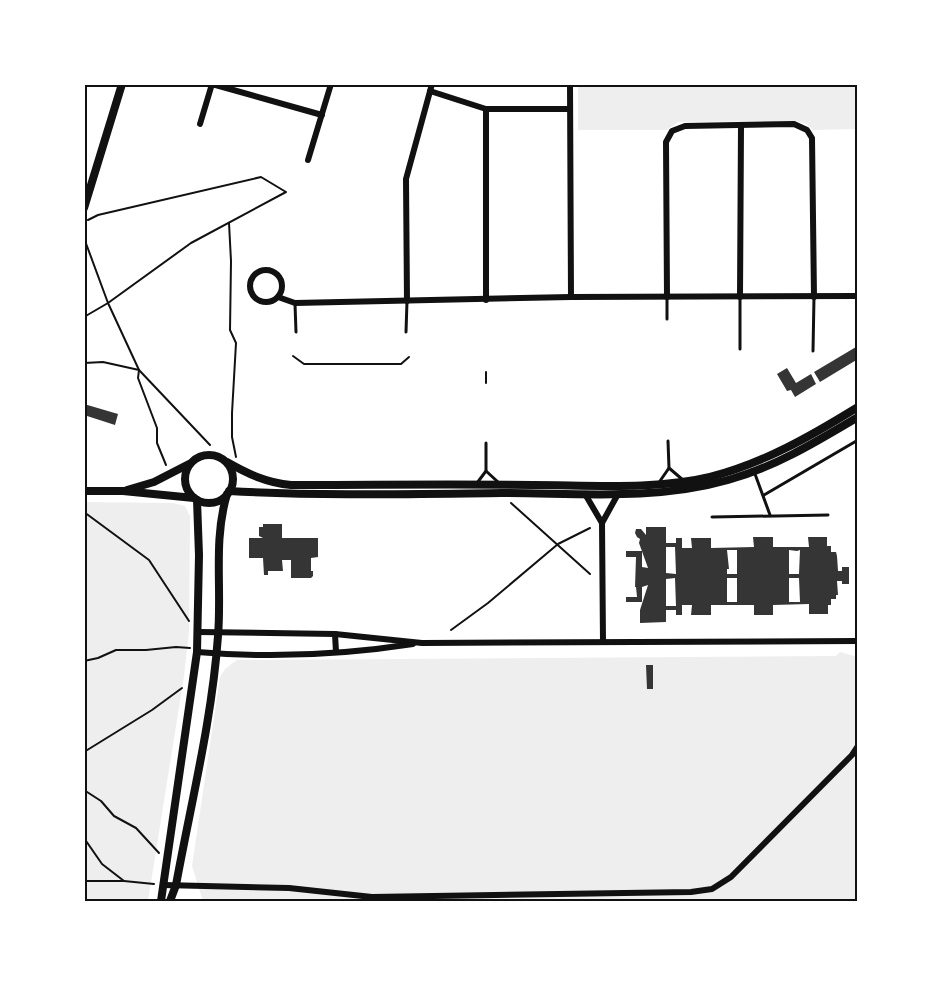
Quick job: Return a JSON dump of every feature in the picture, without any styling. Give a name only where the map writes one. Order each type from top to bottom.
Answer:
[{"type":"main road","points":[[123,491],[154,482],[190,464],[199,456],[208,454],[219,457],[253,476],[291,485],[685,482],[751,464],[798,442],[858,407]]},
{"type":"main road","points":[[228,493],[618,494],[669,492],[696,488],[754,472],[800,451],[858,417]]},
{"type":"main road","points":[[84,491],[123,491],[196,499],[211,503],[222,499],[228,493],[232,475],[226,462]]},
{"type":"main road","points":[[190,464],[185,474],[185,482],[187,489],[196,499]]},
{"type":"street","points":[[84,208],[122,84]]},
{"type":"street","points":[[200,124],[212,84],[322,115]]},
{"type":"street","points":[[308,160],[331,84]]},
{"type":"street","points":[[570,84],[572,297]]},
{"type":"street","points":[[407,301],[406,178],[431,88],[486,109],[570,109]]},
{"type":"street","points":[[486,109],[486,300]]},
{"type":"street","points":[[667,297],[666,142],[668,136],[672,131],[685,126],[794,124],[802,126],[811,134],[813,297]]},
{"type":"street","points":[[740,297],[741,126]]},
{"type":"street","points":[[278,297],[282,284],[275,273],[262,270],[252,279],[251,292],[254,297],[266,302],[278,297],[295,303],[572,297],[858,296]]},
{"type":"street","points":[[170,901],[176,885],[210,701],[218,634],[221,513],[228,493]]},
{"type":"street","points":[[585,494],[602,523]]},
{"type":"street","points":[[603,642],[602,523],[618,494]]},
{"type":"street","points":[[161,901],[193,650],[198,632],[196,499]]},
{"type":"street","points":[[198,632],[335,634],[422,643],[858,641]]},
{"type":"street","points":[[335,634],[336,652]]},
{"type":"street","points":[[193,650],[216,654],[299,654],[384,649],[422,643]]},
{"type":"street","points":[[163,885],[289,888],[372,897],[691,892],[712,889],[731,877],[858,746]]},
{"type":"lane","points":[[667,297],[668,319]]},
{"type":"lane","points":[[740,297],[740,349]]},
{"type":"lane","points":[[813,297],[813,351]]},
{"type":"lane","points":[[406,332],[407,301]]},
{"type":"lane","points":[[295,303],[296,332]]},
{"type":"lane","points":[[764,495],[858,440]]},
{"type":"lane","points":[[658,484],[669,468],[668,441]]},
{"type":"lane","points":[[476,485],[486,471],[486,443]]},
{"type":"lane","points":[[669,468],[685,482]]},
{"type":"lane","points":[[486,471],[502,484]]},
{"type":"lane","points":[[754,472],[770,516]]},
{"type":"lane","points":[[712,517],[828,515]]},
{"type":"path","points":[[84,317],[108,303],[191,243],[286,192],[261,177],[98,215],[88,220]]},
{"type":"path","points":[[229,223],[230,330],[236,344],[232,437],[236,457]]},
{"type":"path","points":[[84,238],[108,303],[139,370],[210,445]]},
{"type":"path","points":[[293,356],[304,364],[401,364],[409,357]]},
{"type":"path","points":[[84,363],[103,363],[139,370]]},
{"type":"path","points":[[139,370],[138,378],[157,428],[157,443],[166,468]]},
{"type":"path","points":[[486,372],[486,383]]},
{"type":"path","points":[[511,503],[590,574]]},
{"type":"path","points":[[84,512],[149,560],[191,624]]},
{"type":"path","points":[[451,630],[489,603],[558,544],[590,528]]},
{"type":"path","points":[[84,661],[116,650],[176,647],[193,650]]},
{"type":"path","points":[[84,752],[143,716],[184,686]]},
{"type":"path","points":[[84,790],[101,801],[114,816],[136,828],[159,853]]},
{"type":"path","points":[[84,838],[102,864],[123,880]]},
{"type":"path","points":[[84,881],[123,880],[154,884]]},
{"type":"shaded area","points":[[578,84],[858,84],[858,129],[813,130],[797,121],[678,122],[667,130],[578,130]]},
{"type":"shaded area","points":[[84,502],[173,503],[185,506],[190,516],[189,632],[148,901],[84,901]]},
{"type":"shaded area","points":[[840,652],[858,657],[858,901],[203,901],[192,866],[220,677],[225,669],[237,660],[836,656]]},
{"type":"building","points":[[856,347],[858,359],[820,382],[814,372]]},
{"type":"building","points":[[787,368],[796,383],[811,374],[816,384],[795,397],[791,390],[787,391],[777,374]]},
{"type":"building","points":[[84,404],[118,414],[115,425],[84,415]]},
{"type":"building","points":[[263,524],[282,524],[282,538],[318,538],[318,557],[311,558],[313,576],[311,578],[291,578],[291,560],[282,560],[283,571],[268,571],[268,575],[264,575],[263,558],[249,558],[249,538],[263,538],[259,536],[259,527],[263,527]]},
{"type":"building","points":[[646,527],[666,527],[666,543],[676,543],[676,538],[682,538],[682,548],[692,548],[691,538],[711,538],[711,548],[754,547],[753,537],[773,537],[773,547],[809,547],[808,537],[827,537],[827,546],[831,546],[831,552],[836,552],[838,571],[842,571],[842,567],[849,567],[849,584],[837,581],[838,595],[836,599],[831,599],[828,614],[809,614],[809,604],[773,605],[773,615],[754,615],[754,605],[711,605],[711,615],[691,615],[692,605],[682,605],[682,615],[676,615],[676,610],[666,610],[666,622],[640,623],[640,610],[648,585],[642,587],[642,602],[626,602],[626,597],[637,597],[636,557],[626,557],[626,551],[642,551],[640,539],[635,533],[636,529],[641,529],[646,535]],"holes":[[[666,547],[675,547],[676,574],[666,573]],[[727,550],[737,550],[737,574],[727,574],[727,569],[729,569]],[[789,550],[800,550],[799,574],[789,574]],[[642,551],[648,568],[642,567]],[[675,578],[676,606],[666,606],[666,579]],[[727,578],[737,578],[737,602],[727,602]],[[789,578],[799,578],[800,602],[789,602]]]},
{"type":"building","points":[[646,665],[653,665],[653,689],[647,689]]}]
